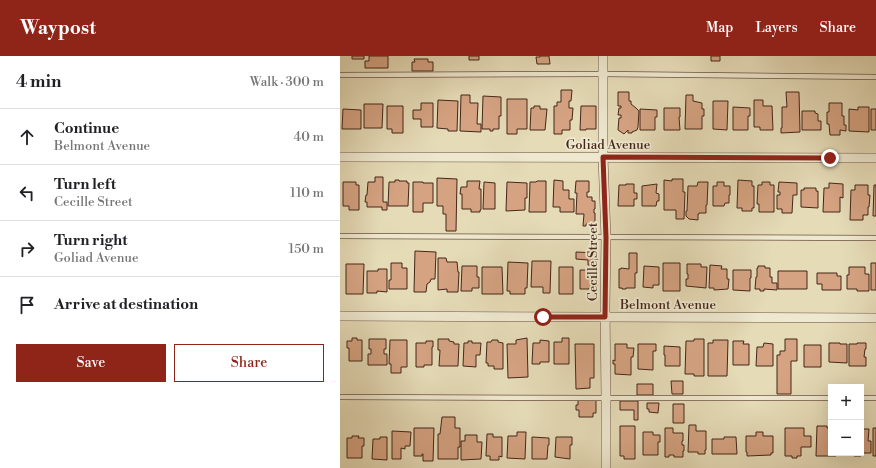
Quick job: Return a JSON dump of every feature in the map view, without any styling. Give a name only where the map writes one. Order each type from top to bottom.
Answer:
[{"type":"street","name":"Cecille Street","points":[[603,56],[603,157],[606,238],[606,468]]},
{"type":"street","name":"Goliad Avenue","points":[[340,157],[876,158]]},
{"type":"street","name":"Belmont Avenue","points":[[340,316],[876,318]]},
{"type":"lane","points":[[340,74],[603,74],[876,77]]},
{"type":"lane","points":[[340,236],[876,238]]},
{"type":"lane","points":[[340,397],[828,398]]},
{"type":"lane","points":[[864,398],[876,398]]},
{"type":"building","points":[[352,56],[364,56],[364,59],[352,59]]},
{"type":"building","points":[[369,56],[388,56],[388,68],[365,68],[365,61],[369,61]]},
{"type":"building","points":[[469,56],[479,56],[479,60],[469,60]]},
{"type":"building","points":[[549,56],[550,64],[537,64],[536,57]]},
{"type":"building","points":[[711,56],[720,56],[720,61],[711,61]]},
{"type":"building","points":[[414,59],[428,59],[428,62],[433,62],[433,71],[412,71],[412,62],[415,62]]},
{"type":"building","points":[[561,90],[572,90],[569,108],[573,108],[572,120],[570,120],[570,130],[562,130],[562,134],[554,134],[554,106],[557,106],[557,102],[561,102]]},
{"type":"building","points":[[618,92],[629,92],[629,101],[631,101],[631,104],[639,111],[638,127],[637,130],[632,133],[628,133],[628,130],[624,134],[618,130],[619,118],[621,118],[621,115],[618,115],[619,108],[621,108],[621,106],[618,106]]},
{"type":"building","points":[[786,92],[799,92],[800,132],[781,133],[782,107],[787,107]]},
{"type":"building","points":[[461,95],[470,95],[470,103],[478,103],[477,124],[481,124],[481,132],[460,131]]},
{"type":"building","points":[[686,95],[693,95],[693,101],[702,103],[704,116],[702,116],[702,129],[685,129]]},
{"type":"building","points":[[483,96],[501,97],[499,129],[493,129],[493,131],[490,131],[490,129],[482,129]]},
{"type":"building","points":[[507,99],[527,99],[527,129],[517,129],[517,134],[507,134]]},
{"type":"building","points":[[438,100],[458,101],[457,131],[448,131],[448,129],[437,128]]},
{"type":"building","points":[[754,100],[763,100],[763,106],[772,106],[773,130],[760,130],[760,127],[754,127]]},
{"type":"building","points":[[713,101],[728,101],[727,130],[713,129]]},
{"type":"building","points":[[421,103],[433,103],[433,127],[421,127],[421,119],[413,119],[413,110],[421,110]]},
{"type":"building","points":[[829,103],[842,103],[842,116],[844,116],[846,131],[840,130],[840,135],[830,135],[829,124],[827,124]]},
{"type":"building","points":[[364,104],[383,104],[382,128],[364,128]]},
{"type":"building","points":[[387,106],[403,106],[403,133],[392,133],[392,129],[387,129]]},
{"type":"building","points":[[534,106],[540,106],[540,109],[547,109],[545,130],[530,130],[531,108],[534,108]]},
{"type":"building","points":[[581,106],[596,106],[596,129],[580,130]]},
{"type":"building","points":[[733,107],[750,108],[750,116],[748,116],[748,130],[733,130]]},
{"type":"building","points":[[858,107],[869,107],[869,132],[849,131],[849,109],[858,110]]},
{"type":"building","points":[[664,108],[680,108],[680,130],[664,130]]},
{"type":"building","points":[[343,109],[361,110],[361,129],[342,129]]},
{"type":"building","points":[[640,109],[657,110],[657,117],[655,117],[655,130],[640,130]]},
{"type":"building","points":[[871,109],[876,109],[876,130],[871,130]]},
{"type":"building","points":[[802,111],[815,111],[815,113],[818,114],[818,121],[821,121],[821,130],[802,130]]},
{"type":"building","points":[[375,177],[383,177],[383,202],[387,202],[387,210],[382,210],[382,207],[367,207],[367,202],[365,202],[368,182],[375,182]]},
{"type":"building","points":[[437,178],[457,179],[456,231],[446,231],[446,214],[443,214],[443,206],[437,206]]},
{"type":"building","points":[[672,179],[683,179],[683,192],[685,192],[684,219],[676,219],[676,210],[664,210],[664,180],[672,181]]},
{"type":"building","points":[[395,180],[407,181],[407,183],[409,183],[408,206],[388,206],[389,182],[395,182]]},
{"type":"building","points":[[554,180],[563,181],[563,190],[569,190],[569,199],[574,199],[574,212],[560,212],[560,207],[553,207]]},
{"type":"building","points":[[738,180],[752,181],[752,186],[754,186],[754,208],[752,208],[752,211],[742,211],[742,208],[737,208]]},
{"type":"building","points":[[467,181],[480,181],[480,212],[471,212],[471,209],[462,209],[462,194],[460,194],[461,187],[467,187]]},
{"type":"building","points":[[546,181],[546,212],[529,212],[530,182]]},
{"type":"building","points":[[576,181],[589,181],[589,192],[587,192],[587,197],[592,197],[592,201],[595,201],[595,224],[586,224],[586,226],[583,226],[584,214],[576,214]]},
{"type":"building","points":[[343,182],[356,182],[356,185],[359,185],[359,210],[349,210],[349,206],[343,206]]},
{"type":"building","points":[[413,182],[433,183],[433,203],[423,203],[423,212],[413,212]]},
{"type":"building","points":[[484,182],[495,183],[495,209],[483,209]]},
{"type":"building","points":[[507,182],[527,183],[525,210],[506,211]]},
{"type":"building","points":[[698,182],[708,182],[706,213],[699,213],[698,220],[689,219],[686,216],[688,186],[697,186]]},
{"type":"building","points":[[717,182],[724,182],[724,186],[730,186],[729,203],[725,203],[724,206],[713,206],[713,186],[717,186]]},
{"type":"building","points":[[762,182],[770,182],[770,185],[774,185],[774,212],[759,212],[759,204],[757,204],[758,185],[762,185]]},
{"type":"building","points":[[779,182],[797,183],[797,195],[793,195],[792,213],[782,213],[782,209],[777,209],[777,195],[780,195],[780,192],[778,192]]},
{"type":"building","points":[[829,183],[843,184],[843,198],[840,197],[840,212],[823,212],[824,188],[829,188]]},
{"type":"building","points":[[634,184],[634,193],[637,193],[637,199],[634,199],[634,206],[618,206],[619,185]]},
{"type":"building","points":[[657,184],[656,193],[659,194],[659,201],[657,201],[656,206],[642,206],[642,186]]},
{"type":"building","points":[[855,185],[868,185],[868,195],[870,195],[868,215],[863,215],[863,220],[850,220],[851,190],[855,190]]},
{"type":"building","points":[[874,185],[876,185],[876,216],[873,216]]},
{"type":"building","points":[[804,188],[816,188],[816,191],[818,191],[818,208],[801,207],[801,190],[804,190]]},
{"type":"building","points":[[415,251],[436,252],[435,279],[431,279],[427,284],[426,292],[414,292]]},
{"type":"building","points":[[576,252],[597,253],[597,260],[594,260],[594,265],[588,265],[588,260],[576,259]]},
{"type":"building","points":[[629,253],[637,253],[635,288],[622,289],[619,288],[619,269],[629,269]]},
{"type":"building","points":[[438,258],[446,258],[447,262],[457,262],[459,272],[458,292],[447,292],[447,289],[438,290]]},
{"type":"building","points":[[532,261],[551,261],[550,293],[543,293],[543,287],[531,287]]},
{"type":"building","points":[[508,262],[528,263],[527,288],[525,288],[525,294],[510,294],[510,291],[507,291]]},
{"type":"building","points":[[391,263],[402,263],[402,268],[407,268],[407,289],[389,289],[389,280],[391,280]]},
{"type":"building","points":[[663,263],[680,263],[680,291],[663,291]]},
{"type":"building","points":[[871,263],[876,263],[876,290],[871,290]]},
{"type":"building","points":[[346,264],[364,264],[363,294],[346,294]]},
{"type":"building","points":[[687,264],[701,264],[701,267],[707,267],[706,288],[686,286],[686,279],[688,279]]},
{"type":"building","points":[[710,265],[722,266],[721,269],[727,269],[727,279],[729,279],[728,289],[714,290],[714,288],[709,288]]},
{"type":"building","points":[[462,266],[477,266],[479,288],[472,288],[472,291],[461,291]]},
{"type":"building","points":[[644,266],[659,267],[659,285],[653,285],[653,288],[643,287]]},
{"type":"building","points":[[758,266],[770,268],[770,277],[772,277],[772,283],[777,283],[777,290],[764,289],[764,291],[760,291],[760,289],[755,289]]},
{"type":"building","points":[[482,267],[502,267],[503,294],[482,294]]},
{"type":"building","points":[[559,267],[573,267],[573,294],[559,294]]},
{"type":"building","points":[[849,267],[865,267],[865,274],[869,274],[869,291],[847,289],[847,275],[849,275]]},
{"type":"building","points":[[378,269],[387,269],[387,292],[377,291],[377,293],[367,293],[367,271],[378,271]]},
{"type":"building","points":[[580,270],[597,270],[597,288],[580,289]]},
{"type":"building","points":[[733,270],[751,270],[750,291],[733,290]]},
{"type":"building","points":[[778,271],[807,271],[807,289],[778,289]]},
{"type":"building","points":[[817,273],[837,273],[837,276],[841,276],[841,290],[822,290],[822,284],[817,284]]},
{"type":"building","points":[[352,338],[362,340],[362,361],[349,361],[349,348],[347,348],[347,341],[352,341]]},
{"type":"building","points":[[527,338],[528,377],[508,378],[507,344],[516,344],[516,340]]},
{"type":"building","points":[[562,338],[569,338],[569,364],[554,364],[554,342],[562,342]]},
{"type":"building","points":[[369,339],[386,339],[386,349],[384,349],[384,354],[387,354],[387,365],[368,365],[368,354],[371,354],[371,349],[369,349]]},
{"type":"building","points":[[438,339],[449,339],[449,341],[454,342],[454,344],[459,344],[458,366],[439,366],[440,350],[438,350]]},
{"type":"building","points":[[694,339],[704,339],[704,376],[685,374],[686,341],[694,341]]},
{"type":"building","points":[[785,339],[797,339],[797,361],[791,361],[791,394],[777,394],[777,355],[780,355],[780,351],[785,351]]},
{"type":"building","points":[[390,340],[407,340],[407,367],[401,367],[401,373],[391,373],[391,364],[389,364]]},
{"type":"building","points":[[492,340],[498,340],[498,342],[503,343],[503,369],[494,369],[494,366],[488,366],[488,363],[486,363],[487,342],[491,342]]},
{"type":"building","points":[[540,340],[549,341],[549,362],[532,364],[533,343],[540,343]]},
{"type":"building","points":[[713,340],[728,340],[727,376],[708,376],[708,343],[713,343]]},
{"type":"building","points":[[426,341],[433,341],[432,365],[416,367],[416,343],[426,343]]},
{"type":"building","points":[[468,341],[472,341],[472,343],[481,343],[480,355],[476,355],[476,367],[463,366],[464,343],[468,343]]},
{"type":"building","points":[[733,341],[744,341],[743,344],[749,344],[749,365],[733,365]]},
{"type":"building","points":[[764,343],[773,344],[773,366],[756,366],[757,347],[763,347]]},
{"type":"building","points":[[829,343],[847,344],[847,363],[829,362]]},
{"type":"building","points":[[866,343],[864,357],[866,357],[866,366],[849,366],[849,344]]},
{"type":"building","points":[[575,344],[594,344],[594,378],[590,378],[590,388],[576,389]]},
{"type":"building","points":[[615,344],[627,344],[627,348],[634,348],[633,357],[631,357],[631,375],[615,374],[615,364],[613,364],[613,360],[615,361]]},
{"type":"building","points":[[638,344],[656,344],[656,351],[653,351],[653,370],[638,369]]},
{"type":"building","points":[[804,345],[821,345],[821,367],[804,367]]},
{"type":"building","points":[[664,346],[680,347],[680,366],[665,366]]},
{"type":"building","points":[[671,381],[683,381],[683,394],[672,394]]},
{"type":"building","points":[[637,384],[653,384],[653,395],[637,395]]},
{"type":"building","points":[[578,400],[596,400],[596,413],[593,413],[593,417],[579,417],[579,410],[576,410]]},
{"type":"building","points":[[620,401],[638,401],[638,420],[634,420],[634,410],[620,410]]},
{"type":"building","points":[[647,403],[659,403],[658,413],[649,412],[649,409],[647,409]]},
{"type":"building","points":[[673,404],[684,404],[684,423],[673,423]]},
{"type":"building","points":[[442,417],[455,417],[455,428],[460,428],[460,447],[458,447],[458,459],[438,459],[438,434],[440,434]]},
{"type":"building","points":[[689,425],[696,425],[696,431],[706,431],[705,454],[688,452]]},
{"type":"building","points":[[620,426],[635,426],[635,459],[624,459],[624,456],[620,456]]},
{"type":"building","points":[[817,426],[827,426],[828,456],[816,456]]},
{"type":"building","points":[[414,428],[434,428],[433,461],[423,461],[423,454],[422,456],[414,456]]},
{"type":"building","points":[[665,428],[673,428],[673,433],[683,433],[683,457],[674,457],[674,455],[669,455],[669,457],[665,457]]},
{"type":"building","points":[[785,428],[804,428],[804,436],[811,436],[811,447],[801,447],[801,456],[797,456],[797,458],[785,456]]},
{"type":"building","points":[[873,428],[876,428],[876,456],[873,456]]},
{"type":"building","points":[[864,429],[869,429],[868,441],[871,441],[871,453],[864,453]]},
{"type":"building","points":[[392,431],[411,432],[410,446],[405,446],[405,449],[401,448],[401,459],[392,459]]},
{"type":"building","points":[[517,432],[526,432],[525,459],[507,458],[508,436],[517,436]]},
{"type":"building","points":[[643,432],[653,432],[653,435],[660,435],[660,442],[658,442],[658,455],[643,455]]},
{"type":"building","points":[[756,432],[763,432],[763,436],[773,436],[773,453],[771,453],[771,455],[747,456],[746,436],[756,436]]},
{"type":"building","points":[[487,434],[493,434],[493,437],[502,437],[502,457],[499,456],[499,460],[490,460],[490,456],[486,456]]},
{"type":"building","points":[[465,435],[477,435],[477,442],[482,442],[481,459],[461,460],[461,441],[465,441]]},
{"type":"building","points":[[352,436],[364,438],[362,458],[347,458],[347,438],[352,438]]},
{"type":"building","points":[[380,437],[387,437],[387,460],[372,459],[373,439],[380,439]]},
{"type":"building","points":[[532,437],[549,438],[547,459],[532,459]]},
{"type":"building","points":[[556,437],[572,437],[572,445],[570,445],[570,459],[555,457]]},
{"type":"building","points":[[724,437],[736,437],[737,454],[712,454],[712,439],[724,439]]},
{"type":"route","points":[[543,317],[605,317],[606,238],[603,157],[830,158]]}]
